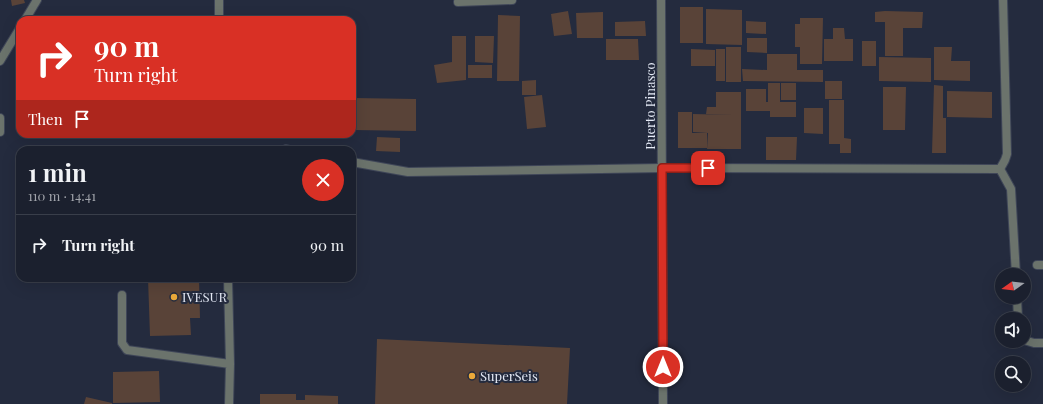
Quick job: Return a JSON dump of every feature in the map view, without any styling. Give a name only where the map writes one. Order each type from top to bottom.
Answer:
[{"type":"street","points":[[27,16],[37,0]]},
{"type":"street","points":[[219,0],[219,16]]},
{"type":"street","points":[[458,2],[512,0]]},
{"type":"street","name":"Puerto Pinasco","points":[[661,0],[663,404]]},
{"type":"street","points":[[1000,169],[1007,154],[1003,0]]},
{"type":"street","points":[[0,61],[16,35]]},
{"type":"street","points":[[0,118],[0,132]]},
{"type":"street","points":[[356,163],[408,172],[662,168],[1000,169]]},
{"type":"street","points":[[1000,169],[1011,189],[1016,268]]},
{"type":"street","points":[[228,282],[230,364],[229,404]]},
{"type":"street","points":[[122,295],[122,343],[126,350],[230,364]]},
{"type":"street","points":[[1031,342],[1043,343]]},
{"type":"building","points":[[11,0],[24,0],[25,3],[12,6]]},
{"type":"building","points":[[680,7],[703,7],[703,43],[680,43]]},
{"type":"building","points":[[706,9],[742,10],[742,45],[706,44]]},
{"type":"building","points":[[568,11],[572,34],[554,36],[551,14]]},
{"type":"building","points":[[603,12],[603,38],[577,38],[576,13]]},
{"type":"building","points":[[875,12],[923,12],[922,28],[903,28],[903,56],[885,56],[885,22],[875,22]]},
{"type":"building","points":[[498,15],[520,16],[519,81],[497,81]]},
{"type":"building","points":[[800,18],[823,18],[822,64],[800,64],[800,47],[795,47],[795,24],[800,24]]},
{"type":"building","points":[[645,21],[646,36],[615,36],[615,22]]},
{"type":"building","points":[[746,21],[766,22],[766,34],[746,33]]},
{"type":"building","points":[[833,28],[844,28],[845,39],[853,39],[853,61],[824,61],[824,39],[833,39]]},
{"type":"building","points":[[452,36],[466,36],[466,80],[437,83],[434,65],[452,62]]},
{"type":"building","points":[[475,36],[494,36],[493,63],[475,62]]},
{"type":"building","points":[[747,38],[767,38],[767,53],[747,52]]},
{"type":"building","points":[[606,39],[638,39],[639,60],[606,60]]},
{"type":"building","points":[[862,41],[876,41],[876,66],[862,66]]},
{"type":"building","points":[[726,47],[741,47],[741,82],[726,82]]},
{"type":"building","points":[[934,47],[952,47],[951,61],[970,61],[970,81],[934,80]]},
{"type":"building","points":[[691,49],[715,50],[715,66],[691,66]]},
{"type":"building","points":[[716,49],[725,49],[725,81],[716,81]]},
{"type":"building","points":[[767,54],[797,54],[797,70],[823,70],[823,82],[743,81],[742,69],[767,70]]},
{"type":"building","points":[[879,57],[931,58],[931,82],[879,81]]},
{"type":"building","points":[[468,65],[492,65],[492,78],[468,78]]},
{"type":"building","points":[[536,80],[536,95],[522,95],[522,81]]},
{"type":"building","points":[[825,81],[842,81],[842,99],[825,99]]},
{"type":"building","points":[[768,83],[780,83],[780,102],[796,102],[796,117],[770,117],[770,111],[746,111],[746,89],[766,89],[766,102],[768,102]]},
{"type":"building","points":[[781,83],[796,83],[796,100],[781,100]]},
{"type":"building","points":[[934,85],[943,86],[943,118],[946,118],[946,153],[932,153]]},
{"type":"building","points":[[883,87],[906,87],[905,130],[883,130]]},
{"type":"building","points":[[947,91],[992,92],[992,118],[947,117]]},
{"type":"building","points":[[716,92],[741,92],[741,149],[707,149],[708,133],[693,132],[693,114],[734,115],[706,114],[707,107],[716,107]]},
{"type":"building","points":[[542,95],[546,127],[527,129],[524,97]]},
{"type":"building","points":[[356,98],[416,99],[416,131],[356,130]]},
{"type":"building","points":[[829,100],[844,100],[844,138],[851,139],[851,153],[840,153],[840,144],[829,144]]},
{"type":"building","points":[[804,108],[823,108],[823,134],[804,133]]},
{"type":"building","points":[[678,112],[692,112],[692,133],[707,133],[707,148],[678,148]]},
{"type":"building","points":[[377,137],[400,138],[400,152],[376,151]]},
{"type":"building","points":[[766,137],[797,137],[796,160],[766,160]]},
{"type":"building","name":"IVESUR","points":[[148,282],[199,282],[200,318],[190,318],[191,335],[150,336]]},
{"type":"building","name":"SuperSeis","points":[[377,339],[570,348],[567,404],[375,404]]},
{"type":"building","points":[[159,371],[160,402],[113,403],[113,372]]},
{"type":"building","points":[[260,394],[296,394],[296,400],[305,400],[305,395],[338,396],[338,404],[260,404]]},
{"type":"building","points":[[86,397],[112,403],[112,404],[84,404]]},
{"type":"place","name":"IVESUR","points":[[174,297]]},
{"type":"place","name":"SuperSeis","points":[[472,376]]},
{"type":"route","points":[[663,367],[662,168],[708,168]]}]
